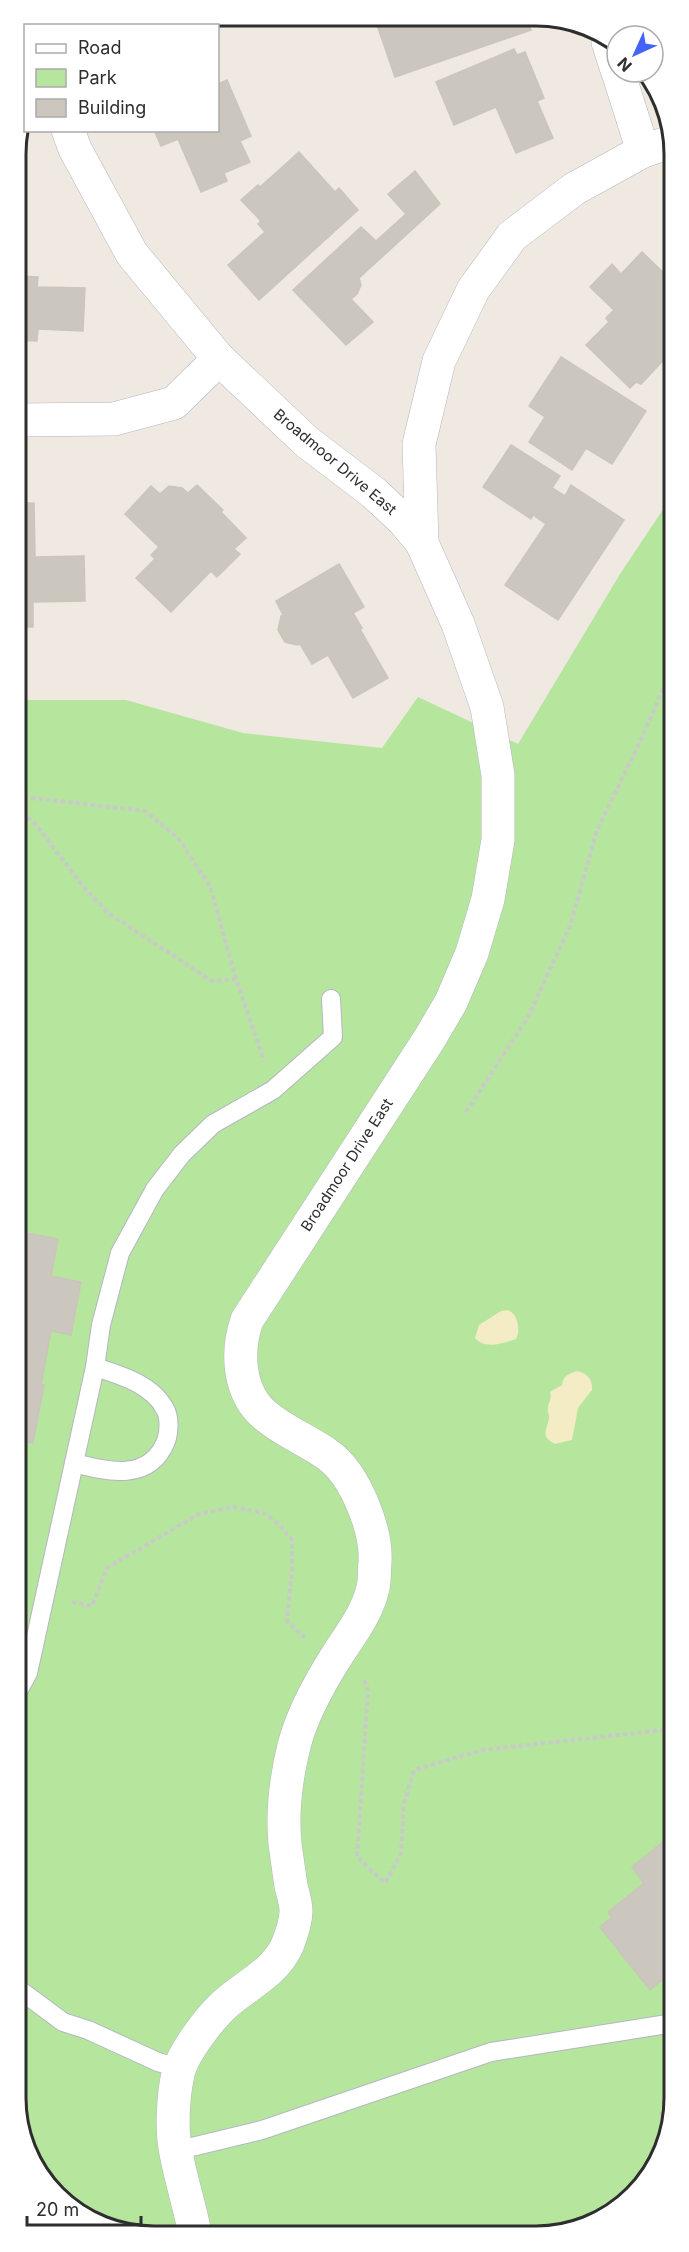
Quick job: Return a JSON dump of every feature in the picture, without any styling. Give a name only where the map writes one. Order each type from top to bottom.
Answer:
[{"type":"street","points":[[422,543],[419,444],[440,361],[473,290],[512,236],[574,189],[657,146],[624,84]]},
{"type":"street","name":"Broadmoor Drive East","points":[[69,132],[75,149],[132,254],[219,359],[307,442],[374,493],[403,520],[422,543],[458,624],[487,707],[498,775],[498,840],[488,899],[475,942],[451,1002],[430,1038],[271,1281],[247,1320],[243,1331],[240,1349],[241,1370],[254,1402],[264,1415],[329,1455],[340,1465],[361,1502],[369,1526],[375,1557],[373,1587],[363,1616],[310,1702],[294,1745],[284,1796],[285,1842],[296,1910],[295,1923],[286,1947],[276,1963],[264,1975],[235,1994],[217,2011],[200,2032],[179,2068],[173,2115],[175,2151],[193,2226]]},
{"type":"street","points":[[26,420],[114,419],[174,403],[219,359]]},
{"type":"lane","points":[[26,1677],[95,1367],[102,1325],[120,1253],[154,1189],[182,1154],[213,1124],[273,1090],[333,1037],[331,999]]},
{"type":"lane","points":[[74,1463],[104,1471],[124,1472],[148,1464],[161,1453],[169,1433],[166,1410],[149,1391],[130,1378],[95,1367]]},
{"type":"lane","points":[[26,1995],[63,2022],[88,2030],[158,2062],[179,2068]]},
{"type":"lane","points":[[175,2151],[262,2130],[491,2052],[663,2025]]},
{"type":"path","points":[[466,1112],[528,1017],[570,926],[597,830],[664,687]]},
{"type":"path","points":[[26,797],[145,811],[178,838],[210,886],[273,1090]]},
{"type":"path","points":[[26,816],[36,825],[87,891],[108,913],[212,981],[237,979]]},
{"type":"path","points":[[45,1597],[92,1606],[107,1569],[200,1514],[234,1507],[264,1513],[279,1524],[292,1540],[292,1570],[287,1621],[310,1641]]},
{"type":"path","points":[[363,1676],[368,1690],[357,1857],[385,1883],[401,1854],[404,1803],[414,1770],[482,1750],[663,1730]]},
{"type":"green space","points":[[664,508],[663,2107],[659,2132],[654,2148],[642,2170],[626,2189],[600,2209],[585,2217],[561,2224],[536,2226],[153,2226],[112,2220],[75,2200],[52,2177],[32,2140],[26,2107],[26,700],[126,700],[243,733],[382,748],[418,697],[518,744],[620,574]]},
{"type":"sand","points":[[508,1310],[518,1323],[516,1339],[489,1345],[475,1338],[479,1325],[501,1311]]},
{"type":"sand","points":[[577,1371],[589,1377],[592,1390],[578,1408],[572,1440],[555,1444],[546,1435],[550,1392],[562,1385],[566,1376]]},
{"type":"building","points":[[377,26],[529,26],[531,30],[395,77]]},
{"type":"building","points":[[514,49],[517,55],[525,52],[544,98],[537,101],[553,138],[516,153],[496,107],[454,125],[436,82]]},
{"type":"building","points":[[227,80],[251,136],[240,141],[250,162],[224,173],[227,181],[201,192],[178,139],[161,146],[155,132],[219,132],[219,84]]},
{"type":"building","points":[[299,152],[335,192],[339,188],[358,210],[259,300],[228,265],[265,232],[258,224],[261,221],[241,200],[258,185],[260,187]]},
{"type":"building","points":[[415,171],[440,204],[359,278],[361,285],[357,294],[351,299],[373,322],[346,345],[293,290],[361,227],[376,241],[406,214],[388,194]]},
{"type":"building","points":[[642,252],[664,273],[664,360],[641,384],[636,382],[630,388],[586,345],[609,322],[606,318],[614,310],[590,287],[612,264],[621,274]]},
{"type":"building","points":[[26,276],[38,277],[37,287],[85,288],[83,331],[38,329],[37,341],[26,340]]},
{"type":"building","points":[[561,357],[646,411],[612,464],[586,448],[572,470],[529,442],[545,417],[529,406]]},
{"type":"building","points":[[511,445],[560,476],[552,488],[565,496],[571,485],[624,520],[558,620],[505,585],[546,524],[533,515],[531,519],[483,487]]},
{"type":"building","points":[[197,485],[223,510],[221,512],[246,538],[234,549],[240,554],[217,577],[211,571],[171,612],[136,578],[155,559],[151,555],[159,547],[125,514],[151,486],[160,494],[169,486],[182,488],[188,493]]},
{"type":"building","points":[[26,503],[34,503],[35,557],[84,556],[85,601],[33,602],[33,627],[26,627]]},
{"type":"building","points":[[339,564],[364,607],[353,613],[388,678],[353,698],[328,655],[312,664],[300,644],[285,642],[278,630],[283,615],[276,601]]},
{"type":"building","points":[[26,1233],[58,1239],[51,1276],[81,1282],[71,1335],[51,1331],[33,1443],[26,1442]]},
{"type":"building","points":[[663,1842],[663,1981],[650,1990],[600,1927],[612,1917],[608,1912],[644,1883],[632,1867]]}]
